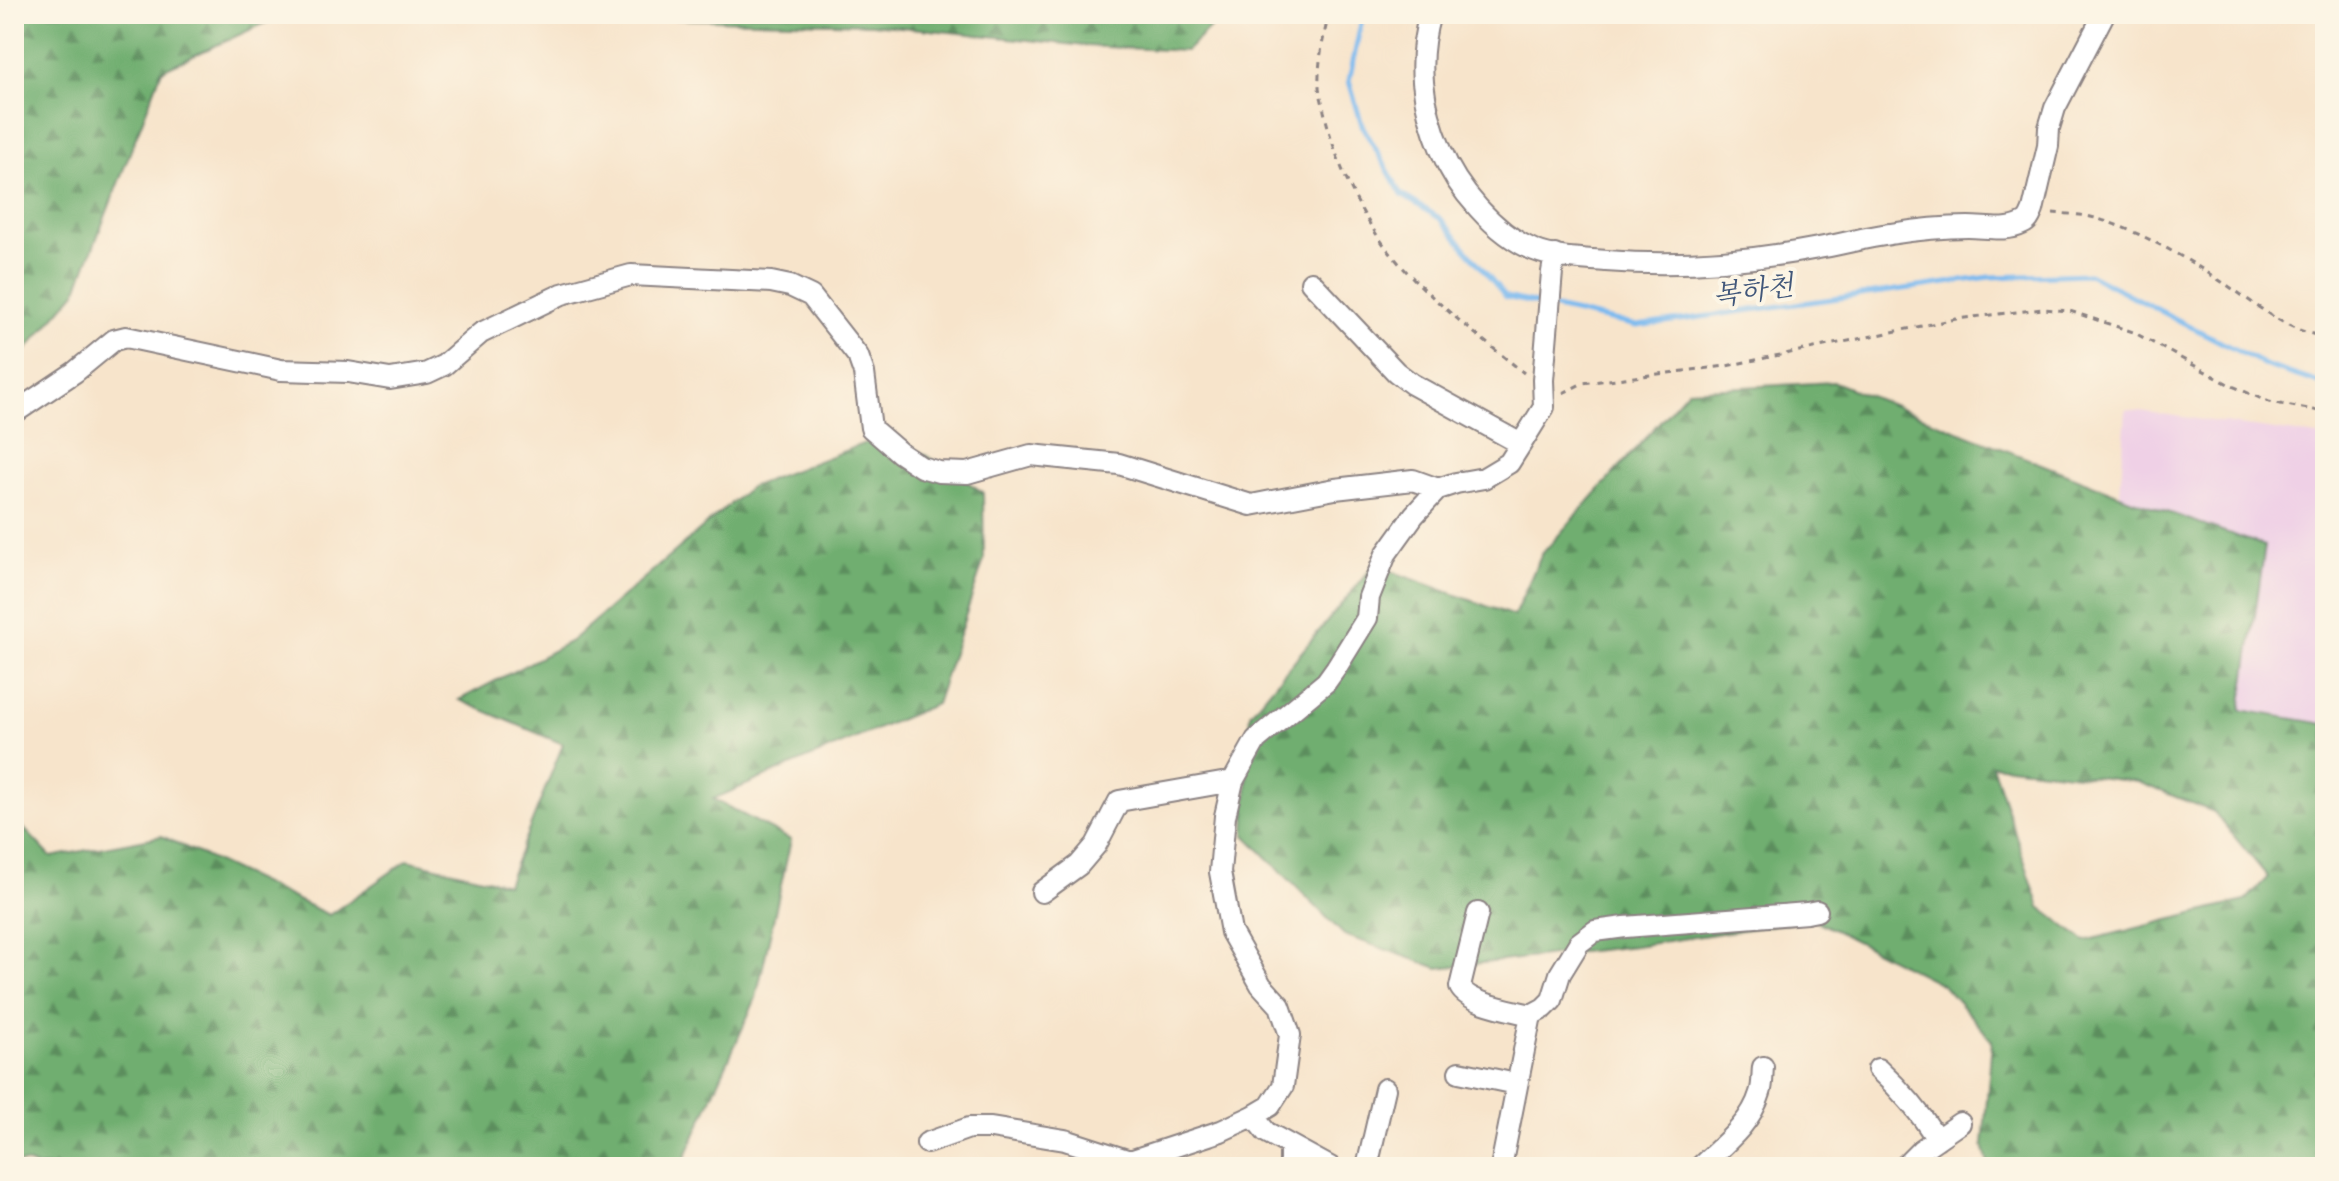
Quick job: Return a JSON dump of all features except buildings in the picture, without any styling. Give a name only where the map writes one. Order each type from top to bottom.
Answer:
[{"type":"street","points":[[1430,14],[1425,30],[1421,72],[1430,123],[1448,169],[1496,227],[1554,263],[1650,265],[1716,262],[1926,229],[2009,229],[2022,224],[2029,219],[2033,210],[2055,108],[2104,14]]},
{"type":"street","points":[[927,1143],[969,1128],[991,1128],[1065,1140],[1126,1164],[1221,1131],[1270,1106],[1283,1086],[1290,1035],[1280,1006],[1261,985],[1231,932],[1220,872],[1225,816],[1233,781],[1256,740],[1331,675],[1367,618],[1369,597],[1386,554],[1414,515],[1438,489],[1484,478],[1509,463],[1544,407],[1554,263]]},
{"type":"street","points":[[14,413],[75,372],[114,340],[126,337],[281,370],[348,372],[390,379],[427,373],[444,365],[481,333],[562,294],[631,275],[771,282],[790,286],[811,296],[858,356],[864,373],[871,428],[900,453],[930,470],[967,473],[1031,455],[1119,464],[1251,505],[1335,489],[1413,480],[1438,489]]},
{"type":"street","points":[[1311,282],[1396,372],[1412,384],[1521,444]]},
{"type":"street","points":[[1042,892],[1079,865],[1096,845],[1119,801],[1233,781]]},
{"type":"street","points":[[1478,913],[1460,987],[1472,999],[1531,1015],[1552,1000],[1560,974],[1579,943],[1595,931],[1817,911]]},
{"type":"street","points":[[1501,1167],[1531,1015]]},
{"type":"street","points":[[1700,1167],[1723,1148],[1754,1108],[1761,1091],[1763,1067]]},
{"type":"street","points":[[1878,1069],[1913,1103],[1937,1139]]},
{"type":"street","points":[[1459,1072],[1516,1084]]},
{"type":"street","points":[[1367,1167],[1385,1089]]},
{"type":"street","points":[[1253,1116],[1290,1157],[1330,1167]]},
{"type":"street","points":[[1908,1165],[1960,1123]]},
{"type":"path","points":[[1329,14],[1323,37],[1319,88],[1328,129],[1346,178],[1374,232],[1410,276],[1446,309],[1524,373],[1544,374]]},
{"type":"path","points":[[2033,210],[2094,217],[2153,241],[2283,322],[2312,335],[2325,336]]},
{"type":"path","points":[[1544,407],[1566,390],[1583,383],[1726,366],[1956,319],[2042,309],[2070,311],[2133,332],[2230,385],[2269,402],[2325,412]]},
{"type":"shaded area","points":[[2126,409],[2325,437],[2325,724],[2241,710],[2265,546],[2120,495]]},
{"type":"green space","points":[[14,14],[285,14],[162,70],[76,292],[21,356],[14,360]]},
{"type":"green space","points":[[568,14],[1224,14],[1186,51],[1085,46],[872,24]]},
{"type":"green space","points":[[1834,382],[2130,499],[2265,546],[2241,710],[2325,724],[2325,1167],[1989,1167],[1983,1145],[1992,1040],[1943,985],[1813,919],[1635,946],[1438,968],[1344,935],[1245,835],[1250,714],[1374,565],[1514,616],[1541,555],[1688,390]],"holes":[[[1992,765],[2138,782],[2214,812],[2268,877],[2245,901],[2085,941],[2040,907]]]},
{"type":"green space","points":[[891,433],[983,492],[984,560],[936,704],[713,799],[791,840],[756,998],[681,1167],[35,1167],[27,1163],[14,1163],[14,818],[51,857],[162,836],[329,915],[408,860],[507,884],[563,744],[459,700],[571,641],[750,487]]},
{"type":"waterway","name":"복하천","points":[[1363,14],[1349,81],[1362,125],[1402,195],[1441,219],[1506,297],[1546,306]]},
{"type":"waterway","name":"복하천","points":[[1555,308],[1637,326],[1990,277],[2089,274],[2267,366],[2325,385]]}]
